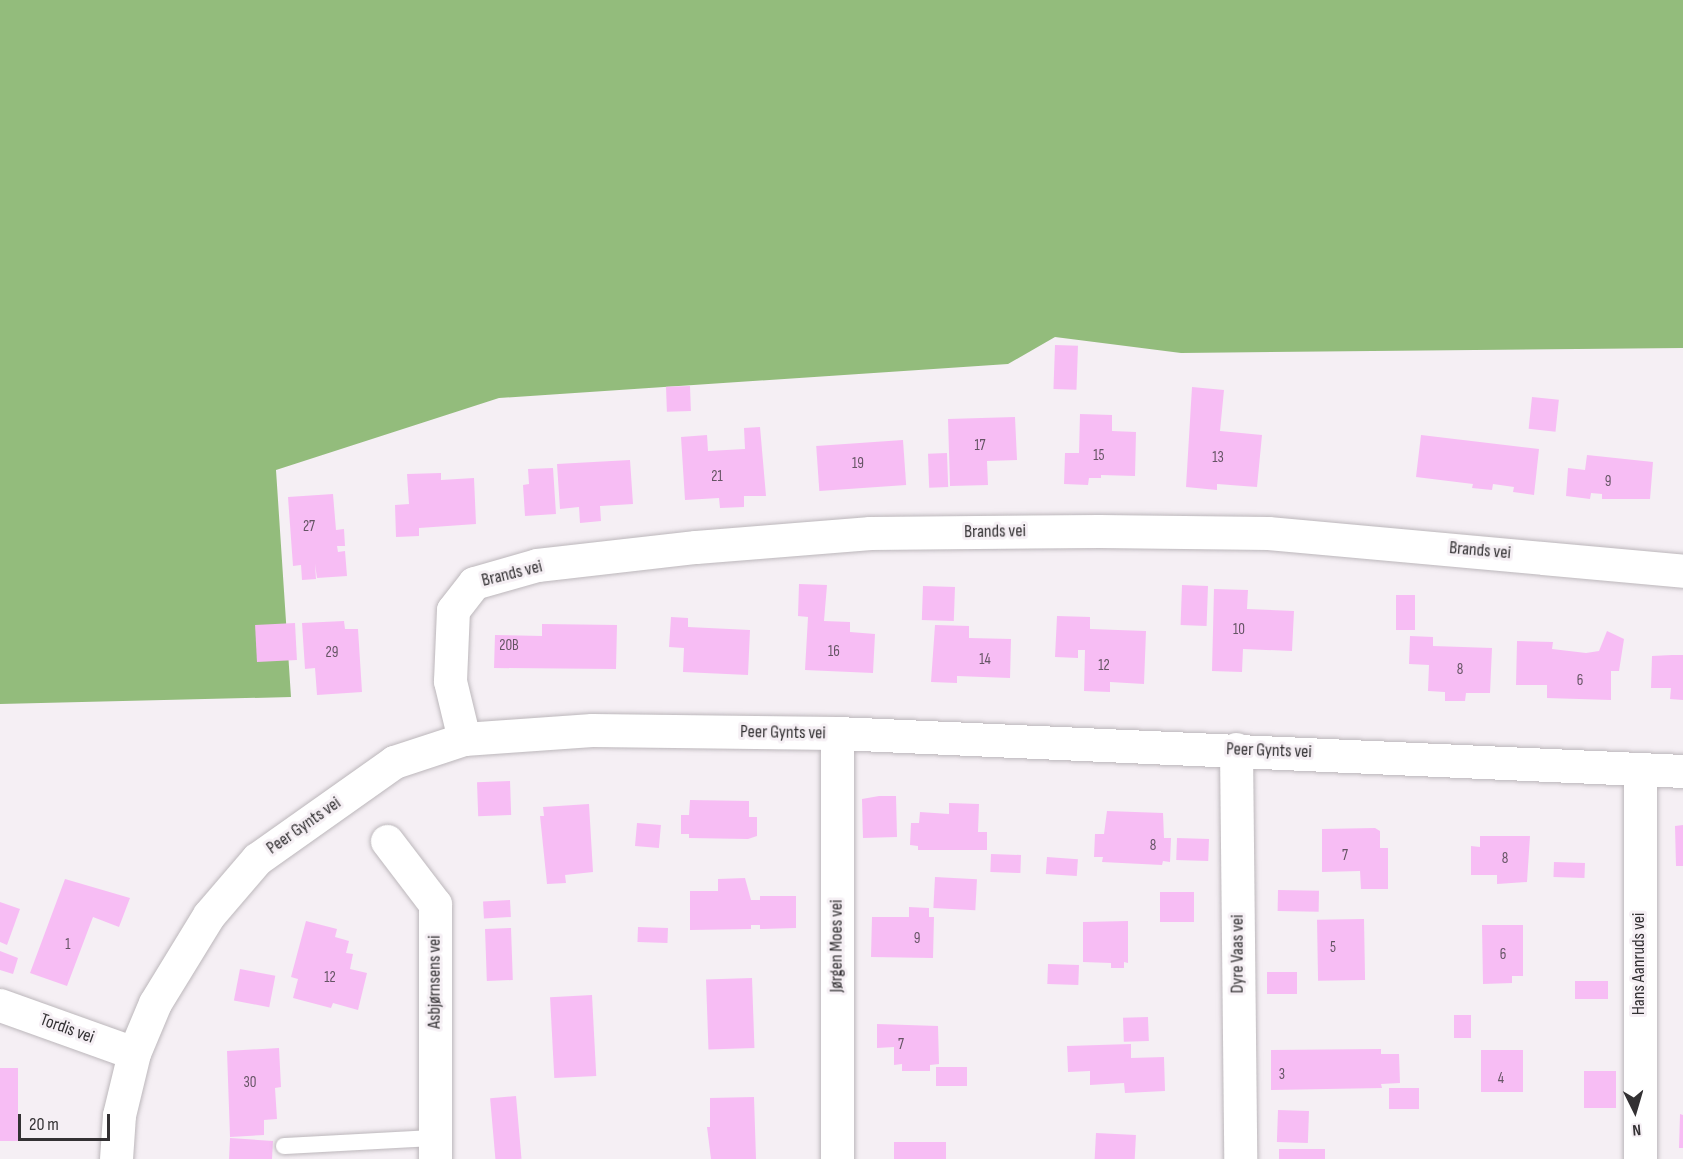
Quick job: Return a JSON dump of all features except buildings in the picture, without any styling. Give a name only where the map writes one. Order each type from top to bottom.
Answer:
[{"type":"street","name":"Brands vei","points":[[464,739],[450,681],[453,610],[474,583],[537,566],[696,547],[870,533],[1100,531],[1268,533],[1683,571]]},
{"type":"street","name":"Peer Gynts vei","points":[[116,1159],[119,1115],[134,1053],[155,1003],[209,915],[257,859],[394,762],[464,739],[592,730],[837,733],[1236,749],[1683,771]]},
{"type":"street","name":"Jørgen Moes vei","points":[[837,733],[837,1159]]},
{"type":"street","name":"Dyre Vaas vei","points":[[1236,749],[1240,1159]]},
{"type":"street","name":"Hans Aanruds vei","points":[[1640,769],[1640,1159]]},
{"type":"street","name":"Asbjørnsens vei","points":[[387,842],[435,904],[435,1148]]},
{"type":"street","name":"Tordis vei","points":[[0,1005],[134,1053]]},
{"type":"lane","name":"Asbjørnsens vei","points":[[284,1146],[435,1148]]},
{"type":"green space","points":[[0,0],[1683,0],[1683,348],[1181,353],[1055,337],[1008,364],[499,398],[276,470],[291,697],[0,704]]}]
